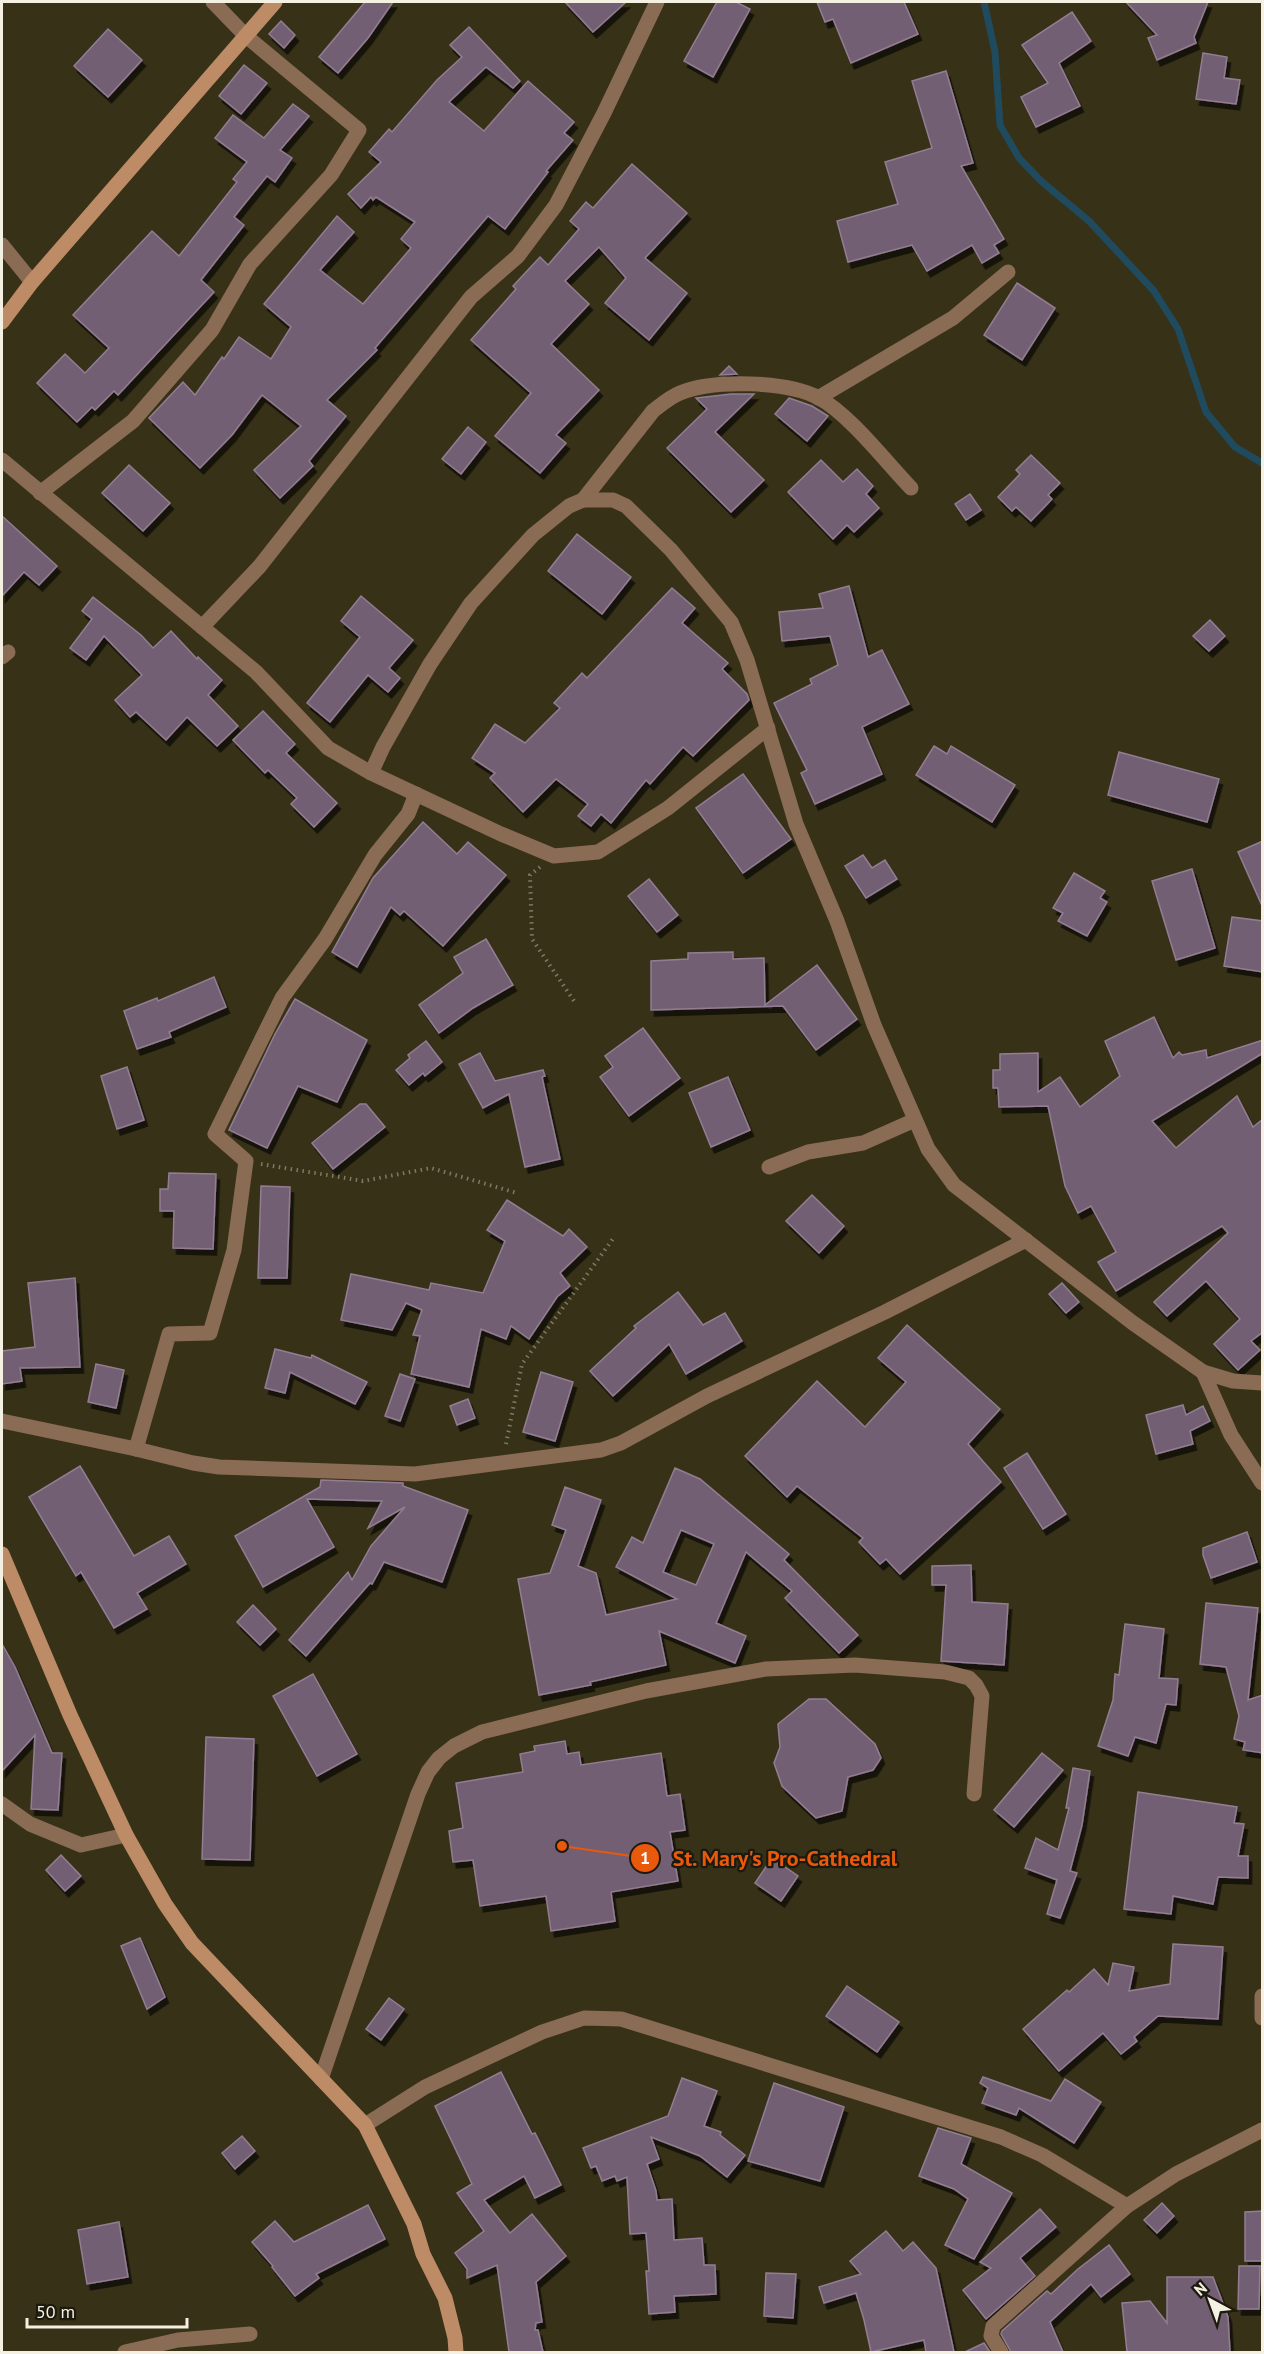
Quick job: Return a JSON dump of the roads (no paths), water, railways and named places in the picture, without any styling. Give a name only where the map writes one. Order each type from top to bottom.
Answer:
[{"type":"street","points":[[40,493],[134,421],[212,330],[250,264],[331,175],[359,130],[246,36],[213,2]]},
{"type":"street","points":[[2,322],[32,282],[275,2]]},
{"type":"street","points":[[202,627],[259,567],[471,297],[518,256],[556,205],[604,113],[657,2]]},
{"type":"street","points":[[2,245],[32,282]]},
{"type":"street","points":[[818,398],[953,318],[1008,272]]},
{"type":"street","points":[[583,500],[653,411],[666,400],[682,392],[728,383],[789,388],[818,398],[840,413],[910,488]]},
{"type":"street","points":[[2,460],[256,672],[328,748],[371,773],[501,834],[554,856],[598,852],[668,808],[768,728]]},
{"type":"street","points":[[371,773],[383,747],[430,664],[471,603],[533,535],[569,506],[583,500],[613,501],[626,506],[670,550],[731,622],[747,660],[796,824],[837,921],[874,1025],[928,1149],[954,1185],[1133,1323],[1203,1372],[1233,1381],[1263,1383]]},
{"type":"street","points":[[136,1449],[169,1334],[210,1333],[234,1251],[246,1161],[215,1134],[282,998],[325,939],[375,855],[408,814],[416,794]]},
{"type":"street","points":[[769,1167],[808,1152],[864,1143],[915,1120]]},
{"type":"street","points":[[2,1421],[219,1467],[415,1474],[602,1450],[621,1443],[707,1396],[885,1312],[1026,1240]]},
{"type":"street","points":[[1203,1372],[1231,1435],[1263,1483]]},
{"type":"street","points":[[2,1554],[70,1715],[126,1835],[165,1904],[192,1943],[365,2125],[414,2224],[423,2254],[445,2298],[456,2345],[465,2352]]},
{"type":"street","points":[[321,2079],[418,1794],[428,1772],[439,1758],[454,1746],[482,1732],[646,1691],[766,1669],[855,1665],[945,1672],[969,1678],[982,1696],[974,1794]]},
{"type":"street","points":[[2,1804],[30,1824],[81,1845],[126,1835]]},
{"type":"street","points":[[1263,1996],[1263,2018]]},
{"type":"street","points":[[365,2125],[426,2087],[542,2032],[584,2018],[621,2019],[1001,2137],[1042,2155],[1126,2206]]},
{"type":"street","points":[[1000,2352],[991,2336],[993,2326],[1126,2206],[1176,2174],[1263,2130]]},
{"type":"street","points":[[125,2352],[178,2340],[250,2334]]},
{"type":"waterway","points":[[984,2],[995,52],[1000,125],[1019,158],[1041,181],[1089,221],[1154,291],[1178,329],[1206,412],[1235,447],[1262,463]]},
{"type":"place","name":"St. Mary's Pro-Cathedral","points":[[562,1846]]}]
